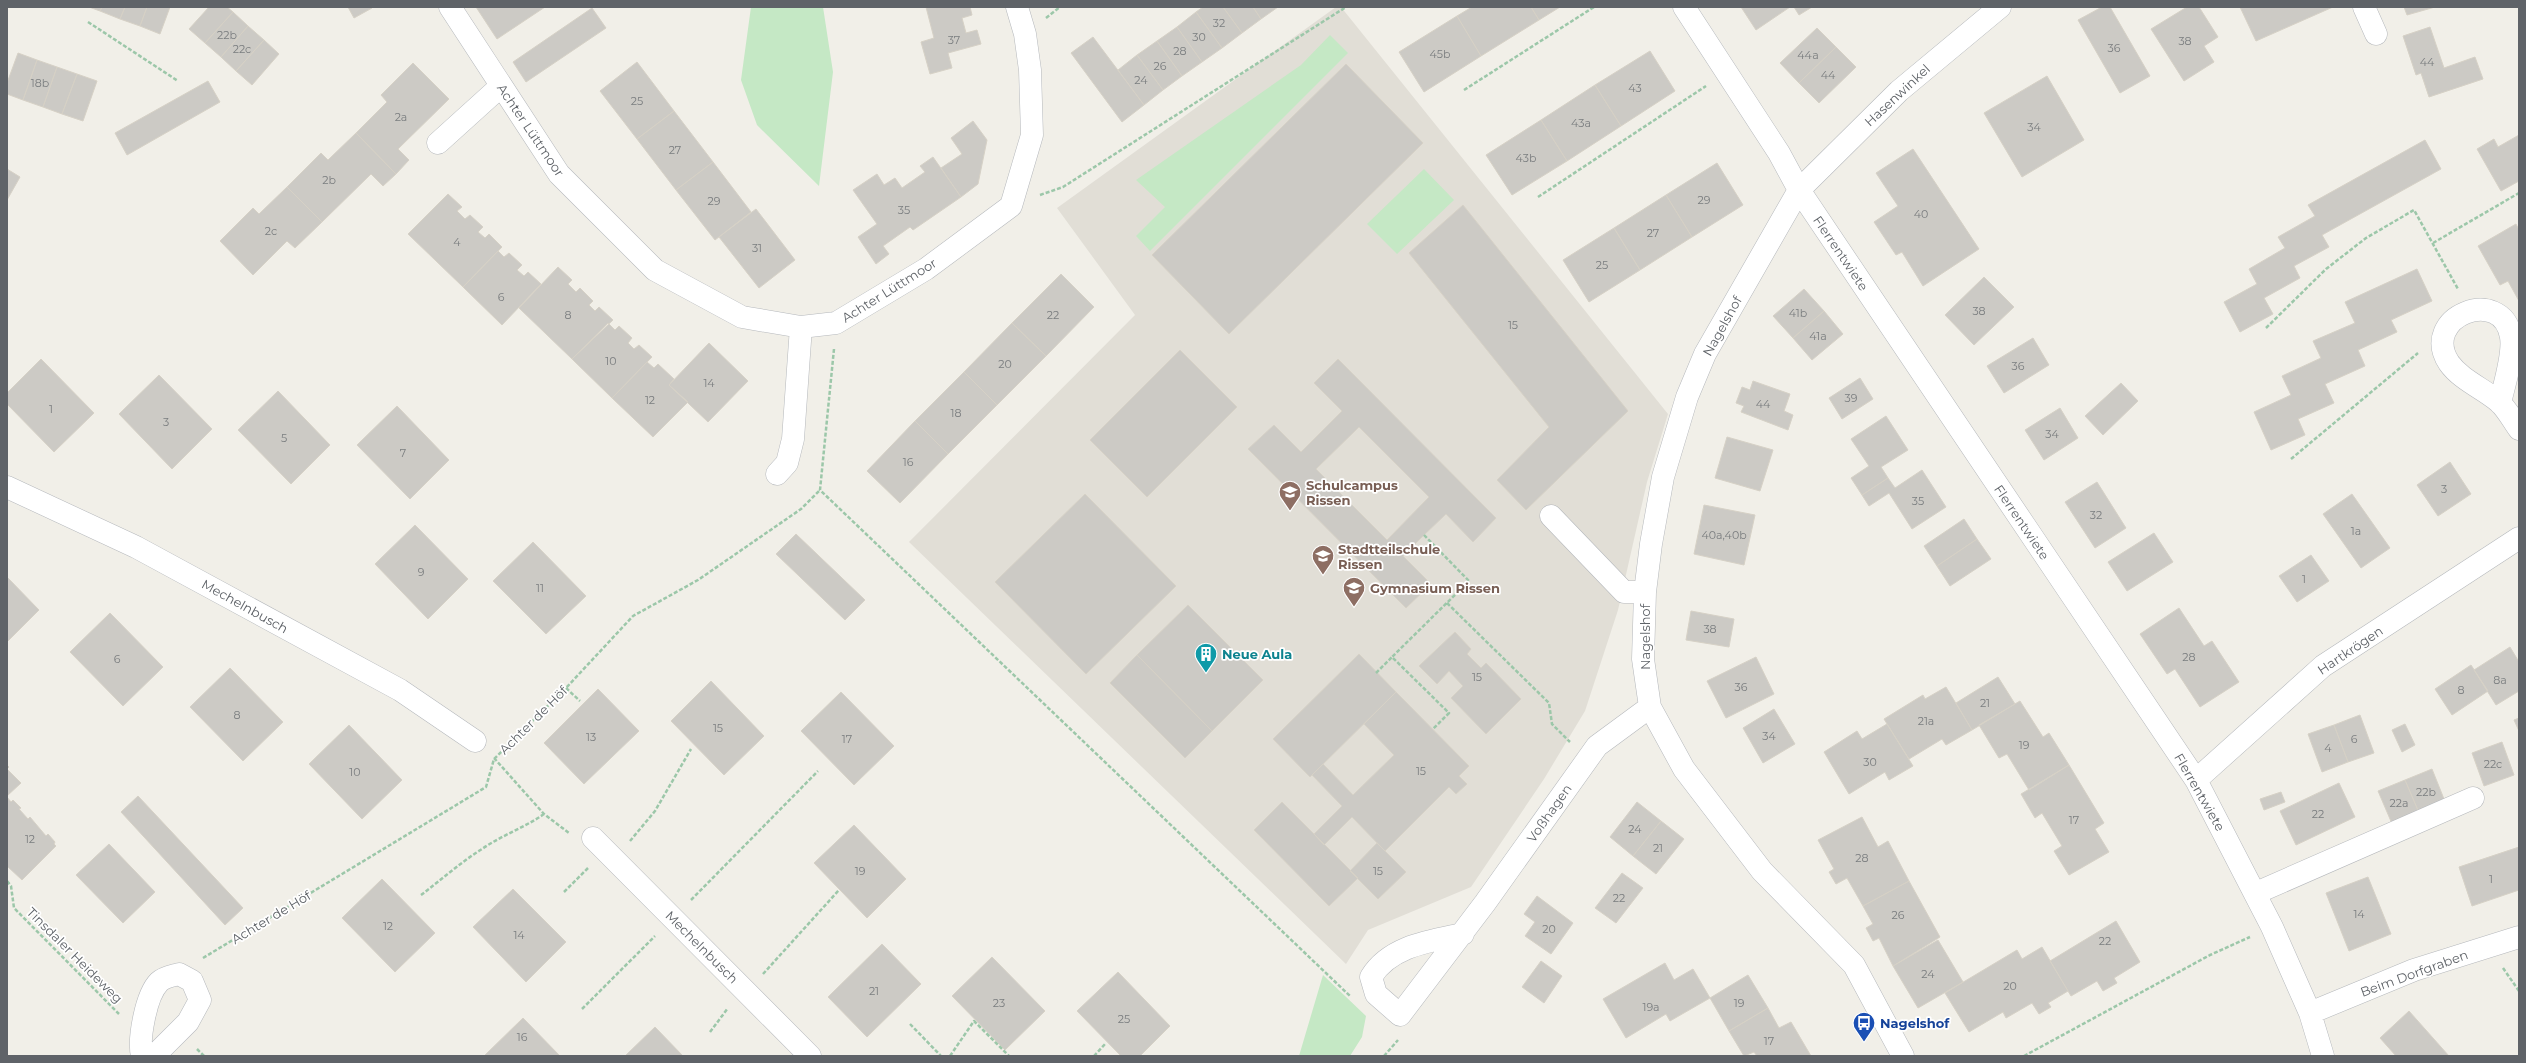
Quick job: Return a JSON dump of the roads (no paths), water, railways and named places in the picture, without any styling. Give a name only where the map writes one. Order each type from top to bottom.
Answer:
[{"type":"street","name":"Achter Lüttmoor","points":[[450,7],[559,174],[655,270],[742,318],[801,327],[836,323],[926,269],[1011,206],[1032,135],[1030,70],[1025,34],[1017,7]]},
{"type":"street","name":"Flerrentwiete","points":[[1684,7],[1779,153],[1799,190],[2196,780],[2256,893],[2272,927],[2310,1013],[2322,1056]]},
{"type":"street","name":"Hasenwinkel","points":[[1799,190],[1899,91],[2000,7]]},
{"type":"street","points":[[2364,7],[2376,34]]},
{"type":"street","points":[[438,143],[501,86]]},
{"type":"street","name":"Nagelshof","points":[[1799,190],[1705,354],[1687,397],[1663,477],[1650,544],[1645,592],[1643,659],[1650,707],[1684,769],[1762,871],[1854,965],[1903,1056]]},
{"type":"street","points":[[2500,403],[2511,347],[2511,337],[2506,325],[2497,315],[2480,309],[2470,310],[2460,314],[2446,330],[2443,346],[2450,363],[2500,403],[2519,429]]},
{"type":"street","points":[[777,474],[787,463],[793,439],[801,327]]},
{"type":"street","name":"Mechelnbusch","points":[[7,487],[143,551],[400,690],[475,741]]},
{"type":"street","points":[[1551,516],[1624,592],[1645,592]]},
{"type":"street","name":"Hartkrögen","points":[[2196,780],[2323,666],[2519,538]]},
{"type":"street","name":"Voßhagen","points":[[1463,934],[1597,746],[1650,707]]},
{"type":"street","points":[[2256,893],[2473,798]]},
{"type":"street","name":"Mechelnbusch","points":[[604,849],[810,1056]]},
{"type":"street","name":"Beim Dorfgraben","points":[[2310,1013],[2414,970],[2519,937]]},
{"type":"street","points":[[141,1047],[153,989],[160,980],[170,976],[184,976],[192,981],[200,1000],[188,1022],[154,1056]]},
{"type":"place","name":"Schulcampus Rissen","points":[[1290,512]]},
{"type":"place","name":"Stadtteilschule Rissen","points":[[1323,576]]},
{"type":"place","name":"Gymnasium Rissen","points":[[1354,608]]},
{"type":"place","name":"Neue Aula","points":[[1206,674]]},
{"type":"place","name":"Nagelshof","points":[[1864,1042]]}]
